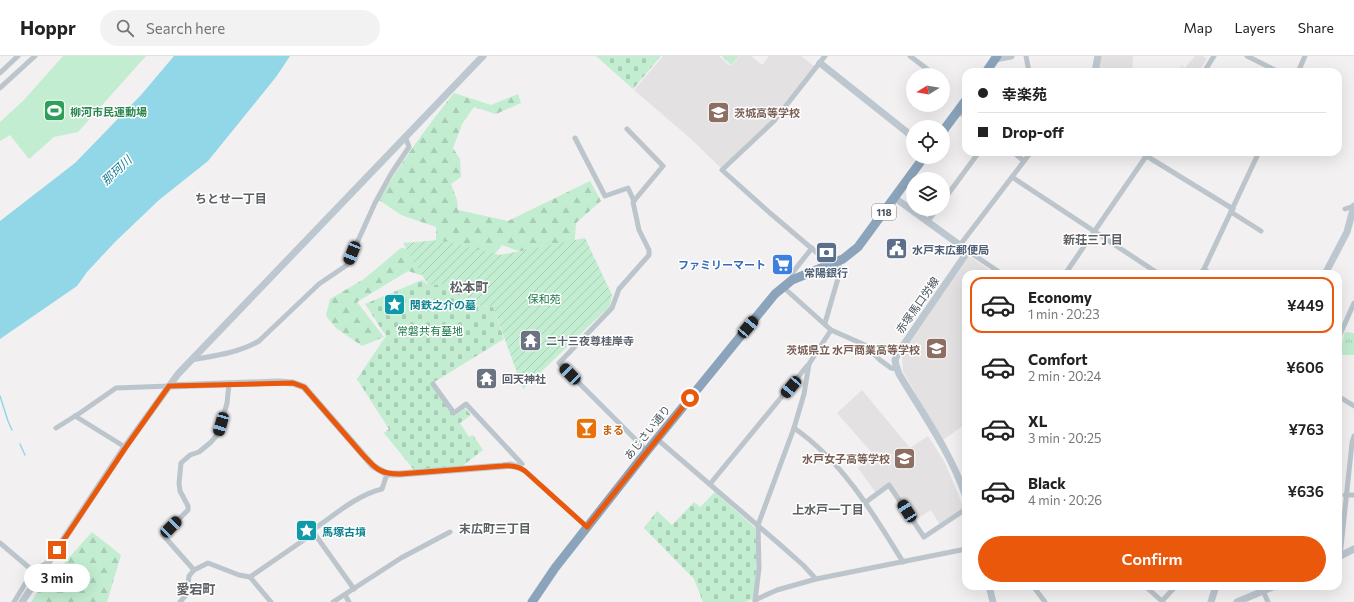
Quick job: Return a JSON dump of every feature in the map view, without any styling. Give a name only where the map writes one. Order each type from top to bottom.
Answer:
[{"type":"highway","points":[[989,68],[996,57]]},
{"type":"highway","points":[[950,122],[962,106]]},
{"type":"highway","name":"あじさい通り","points":[[532,602],[587,527],[766,305],[792,280],[834,262],[852,252],[863,242],[919,164]]},
{"type":"street","points":[[0,73],[18,56]]},
{"type":"street","points":[[0,88],[35,56]]},
{"type":"street","points":[[22,602],[126,447],[169,386],[191,360],[483,56]]},
{"type":"street","points":[[825,56],[774,121],[722,170],[812,248],[834,262],[840,270],[825,323]]},
{"type":"street","points":[[910,56],[926,68]]},
{"type":"street","points":[[996,57],[1011,56]]},
{"type":"street","points":[[1026,56],[1028,68]]},
{"type":"street","points":[[1096,68],[1098,56]]},
{"type":"street","points":[[1206,68],[1214,56]]},
{"type":"street","points":[[1247,56],[1271,68]]},
{"type":"street","points":[[1300,68],[1305,56]]},
{"type":"street","points":[[820,63],[906,131]]},
{"type":"street","points":[[958,111],[962,114]]},
{"type":"street","points":[[627,129],[663,166],[634,201]]},
{"type":"street","points":[[191,360],[240,350],[259,342],[320,284],[347,265],[375,203],[391,174],[409,147],[405,136]]},
{"type":"street","points":[[575,138],[605,196],[628,188],[634,201],[639,230],[649,250],[649,255],[618,289],[612,308],[559,363],[647,451]]},
{"type":"street","points":[[950,191],[976,156]]},
{"type":"street","points":[[1018,156],[1024,161]]},
{"type":"street","points":[[960,245],[1028,156]]},
{"type":"street","points":[[1068,270],[1147,156]]},
{"type":"street","points":[[1151,156],[1261,231]]},
{"type":"street","points":[[1204,269],[1258,156]]},
{"type":"street","points":[[1012,177],[1153,270]]},
{"type":"street","points":[[895,198],[996,270]]},
{"type":"street","points":[[1327,270],[1347,232],[1354,210],[1345,209]]},
{"type":"street","points":[[928,221],[932,216]]},
{"type":"street","points":[[792,280],[793,272],[812,248]]},
{"type":"street","name":"赤塚馬口労線","points":[[897,369],[895,360],[898,353],[968,251]]},
{"type":"street","points":[[783,287],[825,323],[831,330],[865,345],[880,360],[891,368],[897,369],[942,446],[962,486]]},
{"type":"street","points":[[1342,330],[1354,303]]},
{"type":"street","points":[[710,484],[809,364],[831,330]]},
{"type":"street","points":[[755,601],[759,568],[758,525],[794,428],[804,394],[809,364]]},
{"type":"street","points":[[56,428],[116,388],[293,383],[304,387],[373,466],[387,474],[520,465]]},
{"type":"street","points":[[194,570],[163,535],[188,510],[188,506],[180,491],[179,483],[181,463],[190,455],[199,452],[210,444],[218,433],[227,403],[229,384]]},
{"type":"street","points":[[433,384],[454,413],[466,404],[520,465],[587,527]]},
{"type":"street","points":[[1342,398],[1354,406]]},
{"type":"street","points":[[75,416],[126,447]]},
{"type":"street","points":[[794,428],[826,453],[866,502],[904,562]]},
{"type":"street","points":[[1342,526],[1354,436]]},
{"type":"street","points":[[657,439],[798,560],[816,579]]},
{"type":"street","points":[[250,577],[314,533],[314,529],[354,501],[370,492],[382,489],[387,474]]},
{"type":"street","points":[[866,502],[889,485],[924,537],[962,512]]},
{"type":"street","points":[[1345,495],[1354,496]]},
{"type":"street","points":[[333,602],[401,558],[450,532]]},
{"type":"street","points":[[314,533],[354,589]]},
{"type":"street","points":[[0,543],[33,571]]},
{"type":"street","points":[[755,601],[777,590],[816,579],[962,549]]},
{"type":"street","points":[[1342,555],[1354,549]]},
{"type":"street","points":[[14,602],[33,571],[48,563]]},
{"type":"street","points":[[180,602],[187,594],[189,576],[194,570],[208,563],[239,575],[250,577],[271,602]]},
{"type":"street","points":[[990,590],[993,602]]},
{"type":"street","points":[[1036,590],[1045,602]]},
{"type":"street","points":[[1149,590],[1162,602],[1172,590]]},
{"type":"street","points":[[1211,602],[1215,590]]},
{"type":"street","points":[[1237,602],[1263,591],[1268,602]]},
{"type":"street","points":[[345,595],[349,602]]},
{"type":"shaded area","name":"茨城高等学校","points":[[663,56],[719,56],[730,66],[740,56],[751,56],[762,65],[769,56],[801,56],[815,67],[772,120],[721,168],[691,139],[634,90]]},
{"type":"shaded area","points":[[1101,56],[1133,56],[1132,68],[1099,68]]},
{"type":"shaded area","points":[[1195,56],[1203,56],[1207,59],[1201,68],[1185,68]]},
{"type":"shaded area","name":"茨城県立 水戸商業高等学校","points":[[969,256],[989,270],[962,270],[962,426],[943,440],[903,372],[902,357],[909,341]]},
{"type":"shaded area","name":"水戸女子高等学校","points":[[862,390],[910,448],[928,436],[944,461],[962,504],[962,510],[940,525],[931,510],[915,520],[890,483],[876,493],[858,468],[873,454],[837,413]]},
{"type":"green space","name":"柳河市民運動場","points":[[63,56],[146,56],[78,132],[54,137],[29,159],[10,135],[0,141],[0,122],[24,100]]},
{"type":"green space","points":[[596,56],[661,56],[633,89]]},
{"type":"green space","points":[[722,56],[739,56],[731,65]]},
{"type":"green space","points":[[454,93],[491,105],[518,94],[521,103],[496,114],[474,107],[462,124],[453,148],[460,159],[461,177],[451,184],[457,200],[458,210],[508,221],[590,181],[601,201],[576,223],[574,251],[527,254],[502,245],[490,260],[458,278],[424,276],[408,271],[357,302],[384,337],[362,346],[336,328],[326,316],[330,299],[364,279],[401,248],[436,250],[436,227],[401,215],[379,200],[396,172]]},
{"type":"green space","name":"保和苑","points":[[585,238],[612,295],[610,306],[523,389],[493,307],[466,304],[456,283],[428,285],[403,243],[440,240],[500,255]]},
{"type":"green space","name":"常磐共有墓地","points":[[422,280],[428,285],[456,283],[466,304],[493,307],[504,339],[431,384],[455,416],[465,408],[471,415],[460,423],[469,437],[473,435],[483,450],[461,467],[414,470],[384,433],[389,429],[357,379],[386,336],[365,304]]},
{"type":"green space","points":[[1345,332],[1354,333],[1354,355],[1342,355],[1342,342]]},
{"type":"green space","points":[[715,492],[755,528],[757,557],[754,598],[746,602],[703,602],[694,579],[644,528],[657,511],[672,525],[694,502],[700,507]]},
{"type":"green space","points":[[92,532],[121,555],[107,602],[31,602],[36,594]]},
{"type":"water","name":"那珂川","points":[[174,56],[290,56],[276,77],[208,161],[159,200],[115,242],[87,272],[77,286],[0,339],[0,221],[75,163],[141,95]]},
{"type":"waterway","points":[[0,396],[12,430]]},
{"type":"waterway","points":[[20,444],[25,455]]},
{"type":"place","name":"柳河市民運動場","points":[[54,111]]},
{"type":"place","name":"茨城高等学校","points":[[719,112]]},
{"type":"place","name":"水戸末広郵便局","points":[[896,249]]},
{"type":"place","name":"常陽銀行","points":[[826,252]]},
{"type":"place","name":"ファミリーマート","points":[[782,264]]},
{"type":"place","name":"関鉄之介の墓","points":[[395,304]]},
{"type":"place","name":"二十三夜尊桂岸寺","points":[[531,340]]},
{"type":"place","name":"茨城県立 水戸商業高等学校","points":[[936,349]]},
{"type":"place","name":"回天神社","points":[[487,378]]},
{"type":"place","name":"まる","points":[[586,429]]},
{"type":"place","name":"水戸女子高等学校","points":[[905,458]]},
{"type":"place","name":"馬塚古墳","points":[[307,531]]},
{"type":"district","name":"ちとせ一丁目","points":[[231,198]]},
{"type":"district","name":"新荘三丁目","points":[[1093,239]]},
{"type":"district","name":"松本町","points":[[469,287]]},
{"type":"district","name":"上水戸一丁目","points":[[828,509]]},
{"type":"district","name":"末広町三丁目","points":[[495,528]]},
{"type":"district","name":"愛宕町","points":[[196,589]]},
{"type":"route","points":[[57,550],[169,386],[278,382],[293,383],[304,387],[373,466],[387,474],[502,466],[518,467],[525,471],[587,527],[690,398]]}]
